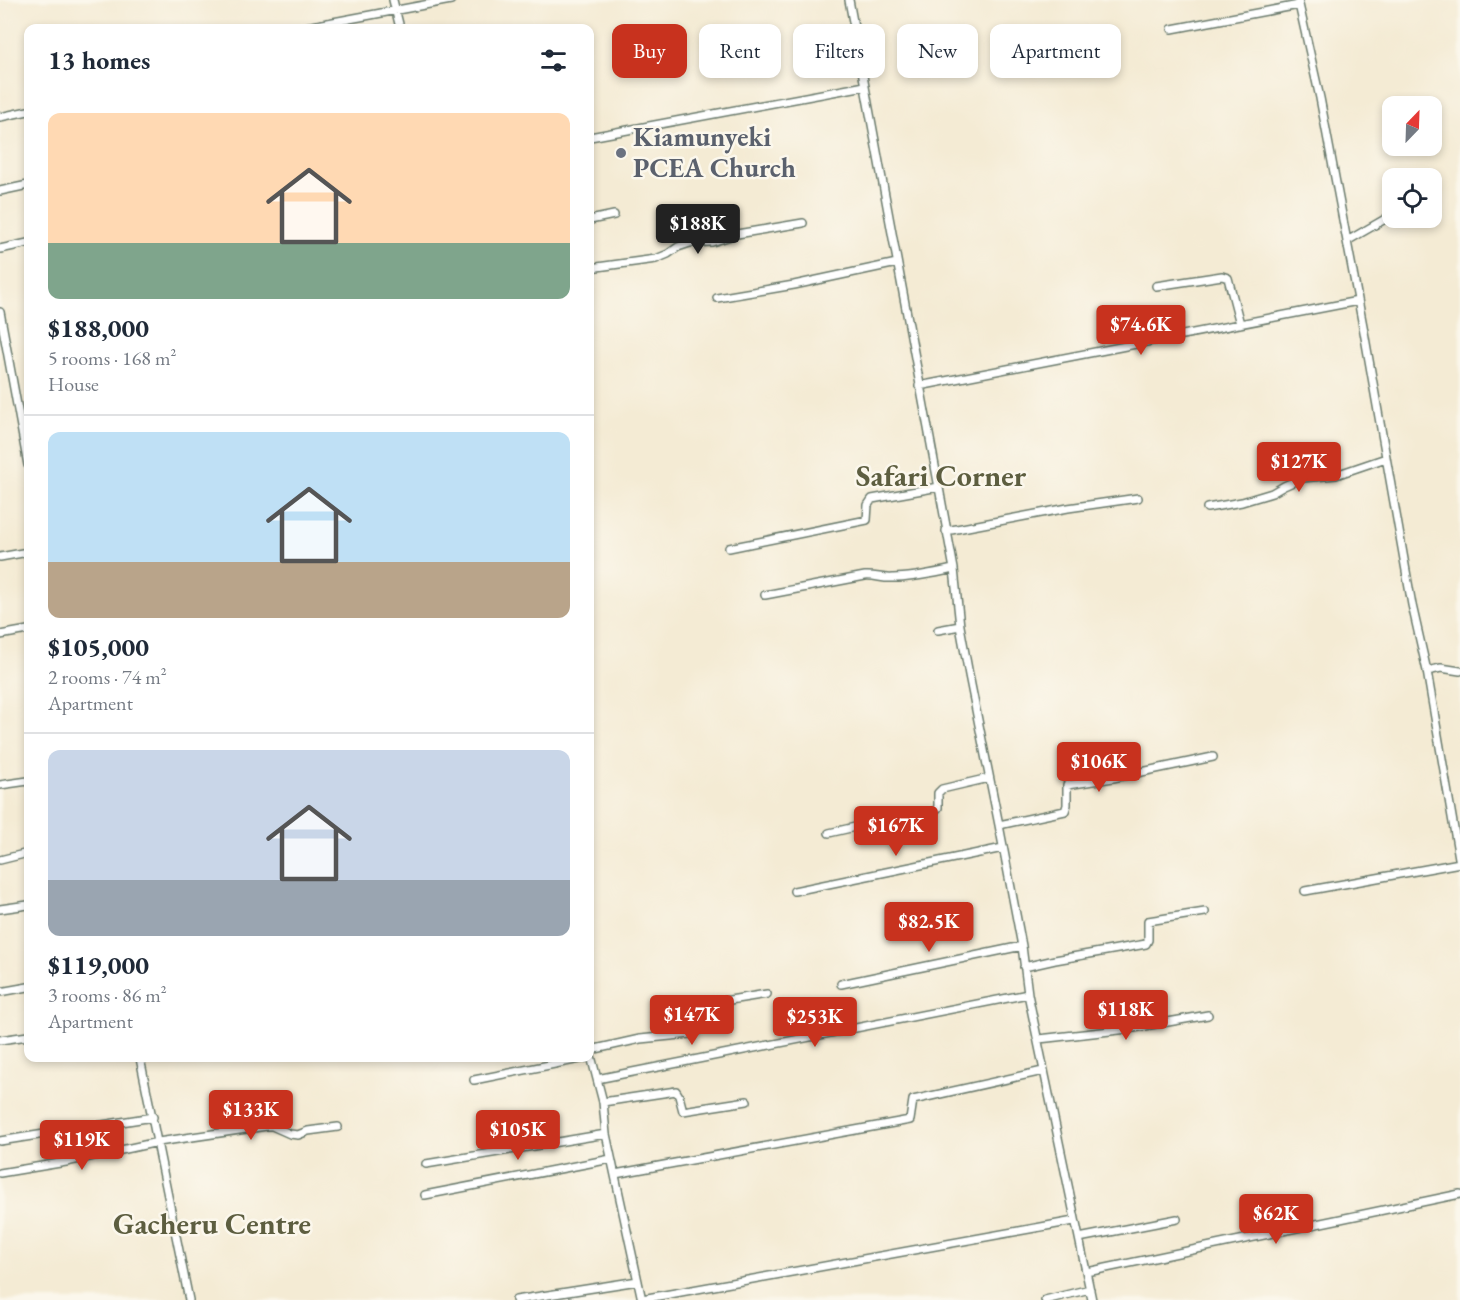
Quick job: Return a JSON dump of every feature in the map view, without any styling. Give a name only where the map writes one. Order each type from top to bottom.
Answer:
[{"type":"street","points":[[393,0],[399,24]]},
{"type":"street","points":[[322,24],[451,0]]},
{"type":"street","points":[[849,0],[954,569],[960,626],[1022,946],[1028,994],[1092,1300]]},
{"type":"street","points":[[1172,29],[1298,2],[1320,98],[1347,241],[1412,605],[1427,670],[1460,863],[1305,891]]},
{"type":"street","points":[[594,136],[865,86]]},
{"type":"street","points":[[0,117],[24,112]]},
{"type":"street","points":[[0,191],[24,186]]},
{"type":"street","points":[[594,219],[614,215]]},
{"type":"street","points":[[1347,241],[1382,221]]},
{"type":"street","points":[[594,267],[656,259],[690,243],[712,242],[737,234],[803,223]]},
{"type":"street","points":[[0,249],[24,244]]},
{"type":"street","points":[[717,298],[794,285],[897,263]]},
{"type":"street","points":[[1156,286],[1222,276],[1228,278],[1240,324]]},
{"type":"street","points":[[919,386],[1358,301]]},
{"type":"street","points":[[0,312],[24,443]]},
{"type":"street","points":[[1207,508],[1242,502],[1272,493],[1302,478],[1336,475],[1386,458]]},
{"type":"street","points":[[729,548],[867,520],[868,505],[872,499],[939,488]]},
{"type":"street","points":[[946,531],[1068,508],[1138,498]]},
{"type":"street","points":[[0,557],[24,553]]},
{"type":"street","points":[[765,595],[865,576],[884,579],[954,569]]},
{"type":"street","points":[[938,630],[960,626]]},
{"type":"street","points":[[0,635],[24,631]]},
{"type":"street","points":[[1427,670],[1441,668],[1460,670]]},
{"type":"street","points":[[999,825],[1065,810],[1067,785],[1214,758]]},
{"type":"street","points":[[829,833],[903,816],[931,813],[938,808],[938,793],[942,789],[989,778]]},
{"type":"street","points":[[0,786],[24,782]]},
{"type":"street","points":[[794,891],[1003,848]]},
{"type":"street","points":[[0,860],[24,855]]},
{"type":"street","points":[[0,909],[24,905]]},
{"type":"street","points":[[1024,967],[1146,944],[1148,921],[1205,912]]},
{"type":"street","points":[[841,984],[1022,946]]},
{"type":"street","points":[[0,992],[24,988]]},
{"type":"street","points":[[594,1053],[640,1039],[691,1034],[702,1028],[700,1015],[705,1004],[767,994]]},
{"type":"street","points":[[597,1079],[1028,994]]},
{"type":"street","points":[[1039,1039],[1128,1029],[1208,1015]]},
{"type":"street","points":[[0,1040],[24,1036]]},
{"type":"street","points":[[141,1062],[189,1300]]},
{"type":"street","points":[[474,1080],[557,1062]]},
{"type":"street","points":[[591,1062],[603,1102],[606,1134],[642,1299],[1074,1221]]},
{"type":"street","points":[[615,1174],[910,1120],[913,1100],[1043,1071]]},
{"type":"street","points":[[603,1102],[671,1091],[678,1093],[683,1111],[747,1101]]},
{"type":"street","points":[[0,1141],[153,1117]]},
{"type":"street","points":[[0,1173],[66,1162],[158,1142],[267,1126],[298,1135],[308,1131],[338,1127]]},
{"type":"street","points":[[426,1164],[606,1134]]},
{"type":"street","points":[[425,1195],[611,1159]]},
{"type":"street","points":[[1087,1272],[1460,1194]]},
{"type":"street","points":[[1079,1238],[1177,1220]]},
{"type":"street","points":[[516,1300],[638,1281]]},
{"type":"street","points":[[1045,1300],[1090,1289]]},
{"type":"place","name":"Kiamunyeki PCEA Church","points":[[621,153]]},
{"type":"district","name":"Safari Corner","points":[[941,476]]},
{"type":"district","name":"Gacheru Centre","points":[[212,1224]]}]
